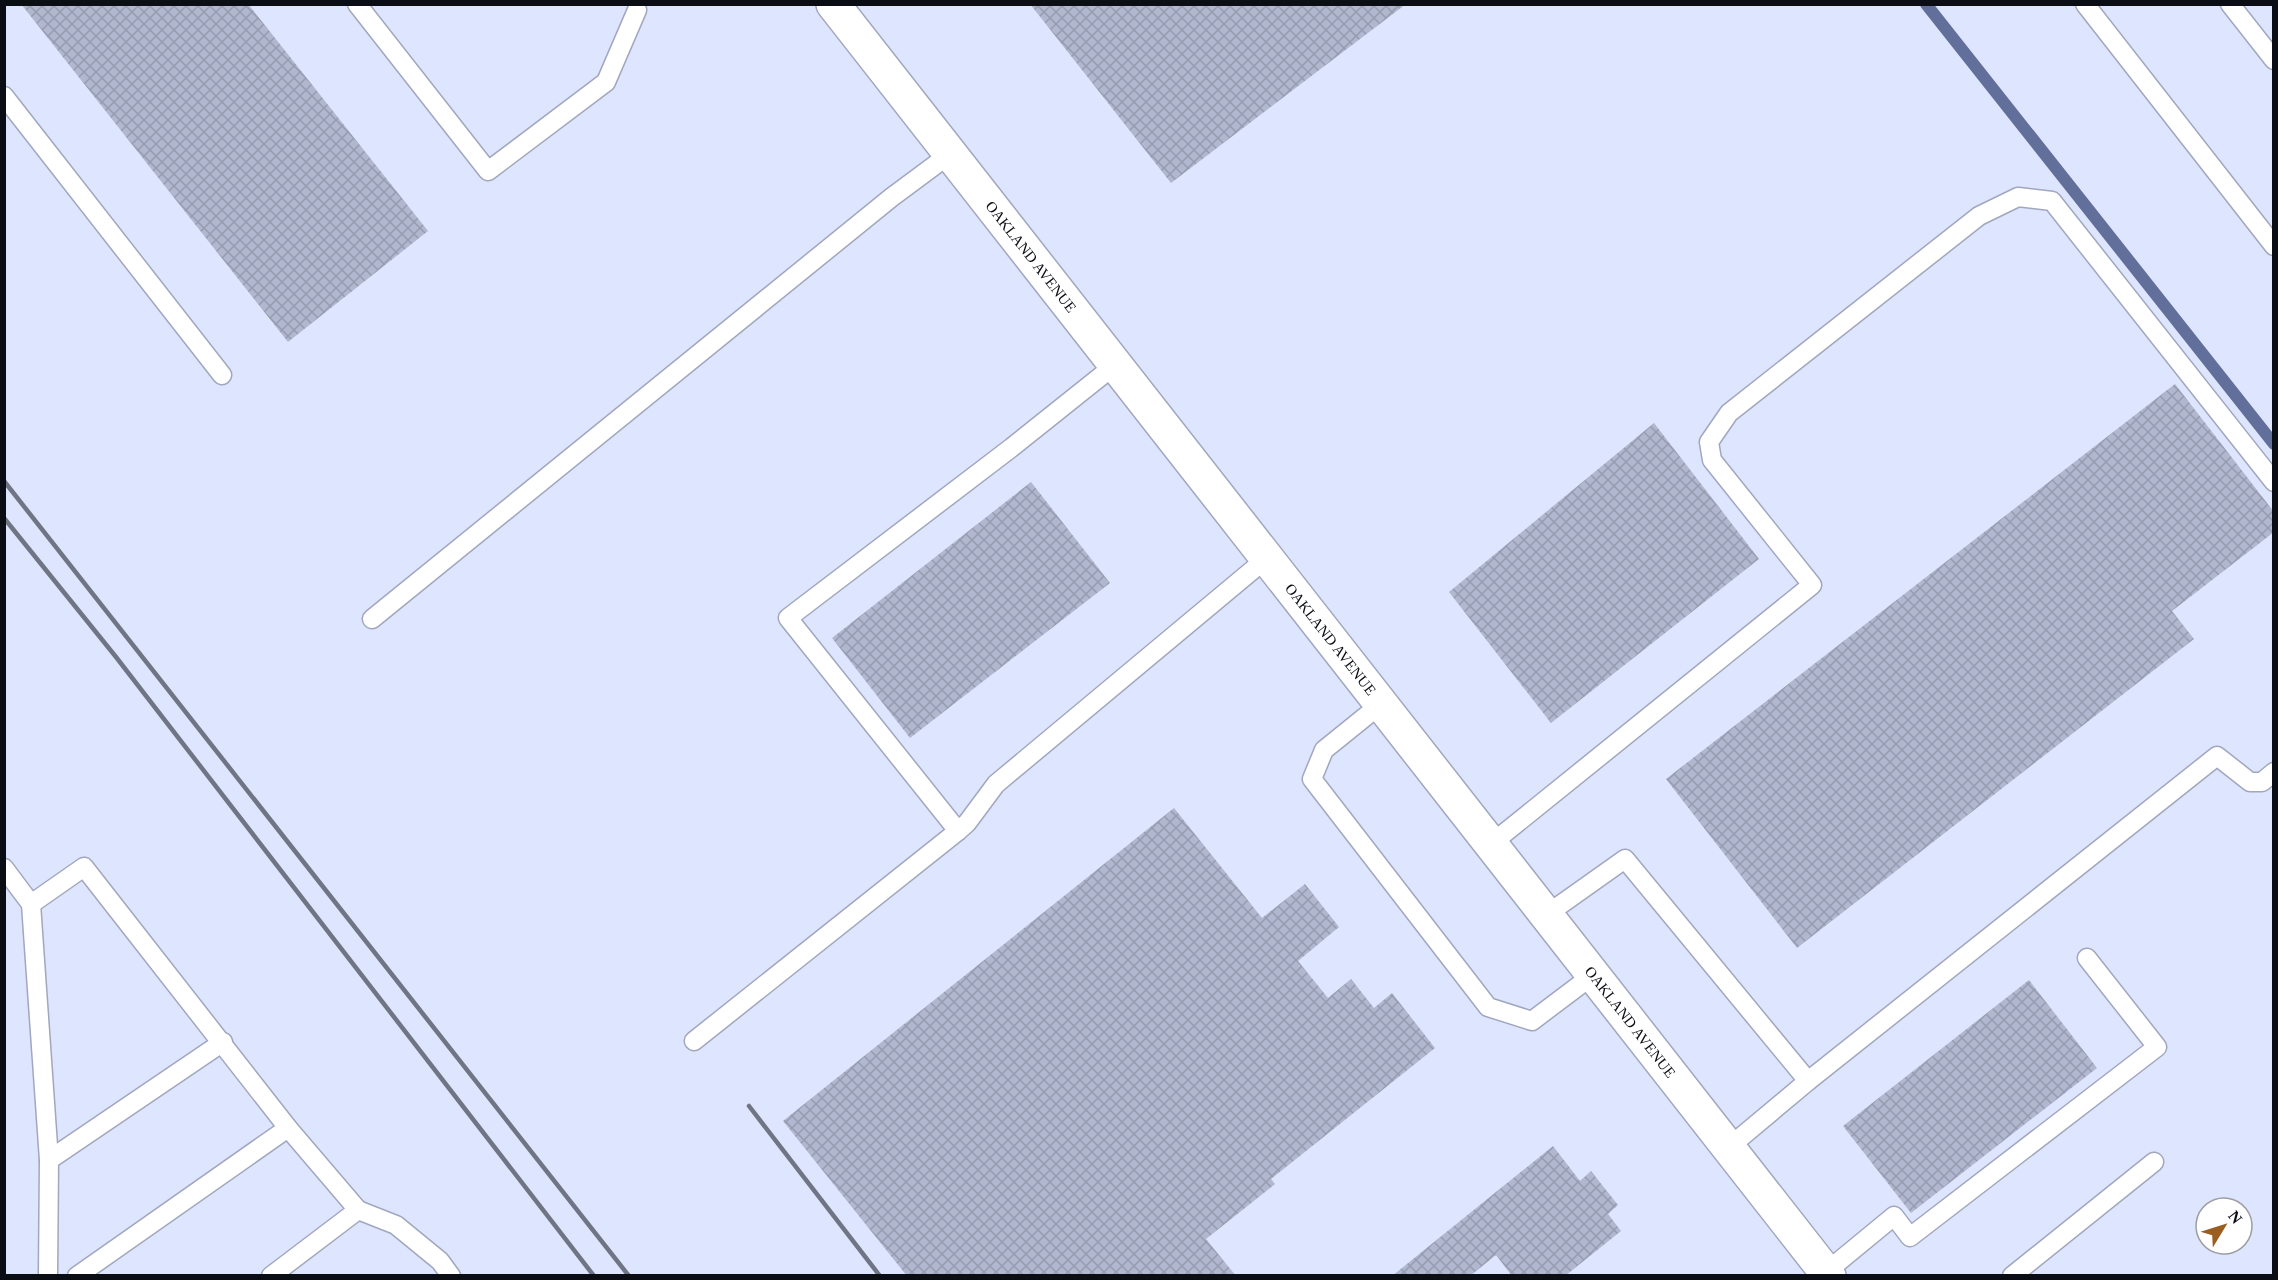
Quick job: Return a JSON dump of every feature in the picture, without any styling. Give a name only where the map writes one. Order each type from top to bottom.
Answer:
[{"type":"street","name":"OAKLAND AVENUE","points":[[833,4],[1827,1274]]},
{"type":"lane","points":[[357,4],[488,171],[606,82],[638,6]]},
{"type":"lane","points":[[2085,4],[2274,246]]},
{"type":"lane","points":[[2230,4],[2274,60]]},
{"type":"lane","points":[[4,96],[222,375]]},
{"type":"lane","points":[[372,619],[892,197],[950,154]]},
{"type":"lane","points":[[1491,844],[1812,585],[1712,460],[1709,442],[1729,413],[1979,216],[2018,197],[2052,201],[2274,482]]},
{"type":"lane","points":[[958,831],[788,618],[1011,448],[1115,365]]},
{"type":"lane","points":[[694,1041],[958,831],[967,823],[996,784],[1267,558]]},
{"type":"lane","points":[[1381,704],[1324,750],[1312,779],[1488,1007],[1532,1021],[1593,975]]},
{"type":"lane","points":[[1728,1148],[1808,1081],[2217,756],[2250,782],[2262,782],[2274,772]]},
{"type":"lane","points":[[1546,915],[1625,859],[1808,1081]]},
{"type":"lane","points":[[31,904],[84,867],[288,1128],[358,1210],[396,1225],[440,1261],[451,1275]]},
{"type":"lane","points":[[4,868],[31,904],[49,1160],[48,1275]]},
{"type":"lane","points":[[1827,1274],[1894,1216],[1910,1237],[2157,1047],[2088,958]]},
{"type":"lane","points":[[49,1160],[223,1042]]},
{"type":"lane","points":[[77,1275],[288,1128]]},
{"type":"lane","points":[[2012,1275],[2154,1162]]},
{"type":"lane","points":[[271,1275],[358,1210]]},
{"type":"building","points":[[21,4],[248,4],[428,231],[288,342]]},
{"type":"building","points":[[1030,4],[1406,4],[1171,183]]},
{"type":"building","points":[[2175,384],[2274,512],[2274,532],[2172,611],[2194,639],[1797,948],[1666,779]]},
{"type":"building","points":[[1654,423],[1759,559],[1551,723],[1449,592]]},
{"type":"building","points":[[1031,482],[1110,583],[910,738],[832,638]]},
{"type":"building","points":[[1174,808],[1262,918],[1305,884],[1339,927],[1298,961],[1328,998],[1351,979],[1374,1008],[1392,993],[1435,1048],[1271,1179],[1275,1184],[1206,1239],[1236,1276],[907,1276],[783,1121]]},
{"type":"building","points":[[2029,980],[2097,1068],[1911,1213],[1843,1126]]},
{"type":"building","points":[[1553,1146],[1580,1181],[1591,1171],[1618,1205],[1608,1214],[1621,1231],[1565,1276],[1512,1276],[1496,1255],[1470,1276],[1392,1276]]},
{"type":"waterway","points":[[1926,4],[2274,444]]},
{"type":"railway","points":[[4,481],[629,1276]]},
{"type":"railway","points":[[4,518],[116,657],[594,1276]]},
{"type":"railway","points":[[749,1106],[880,1276]]}]
